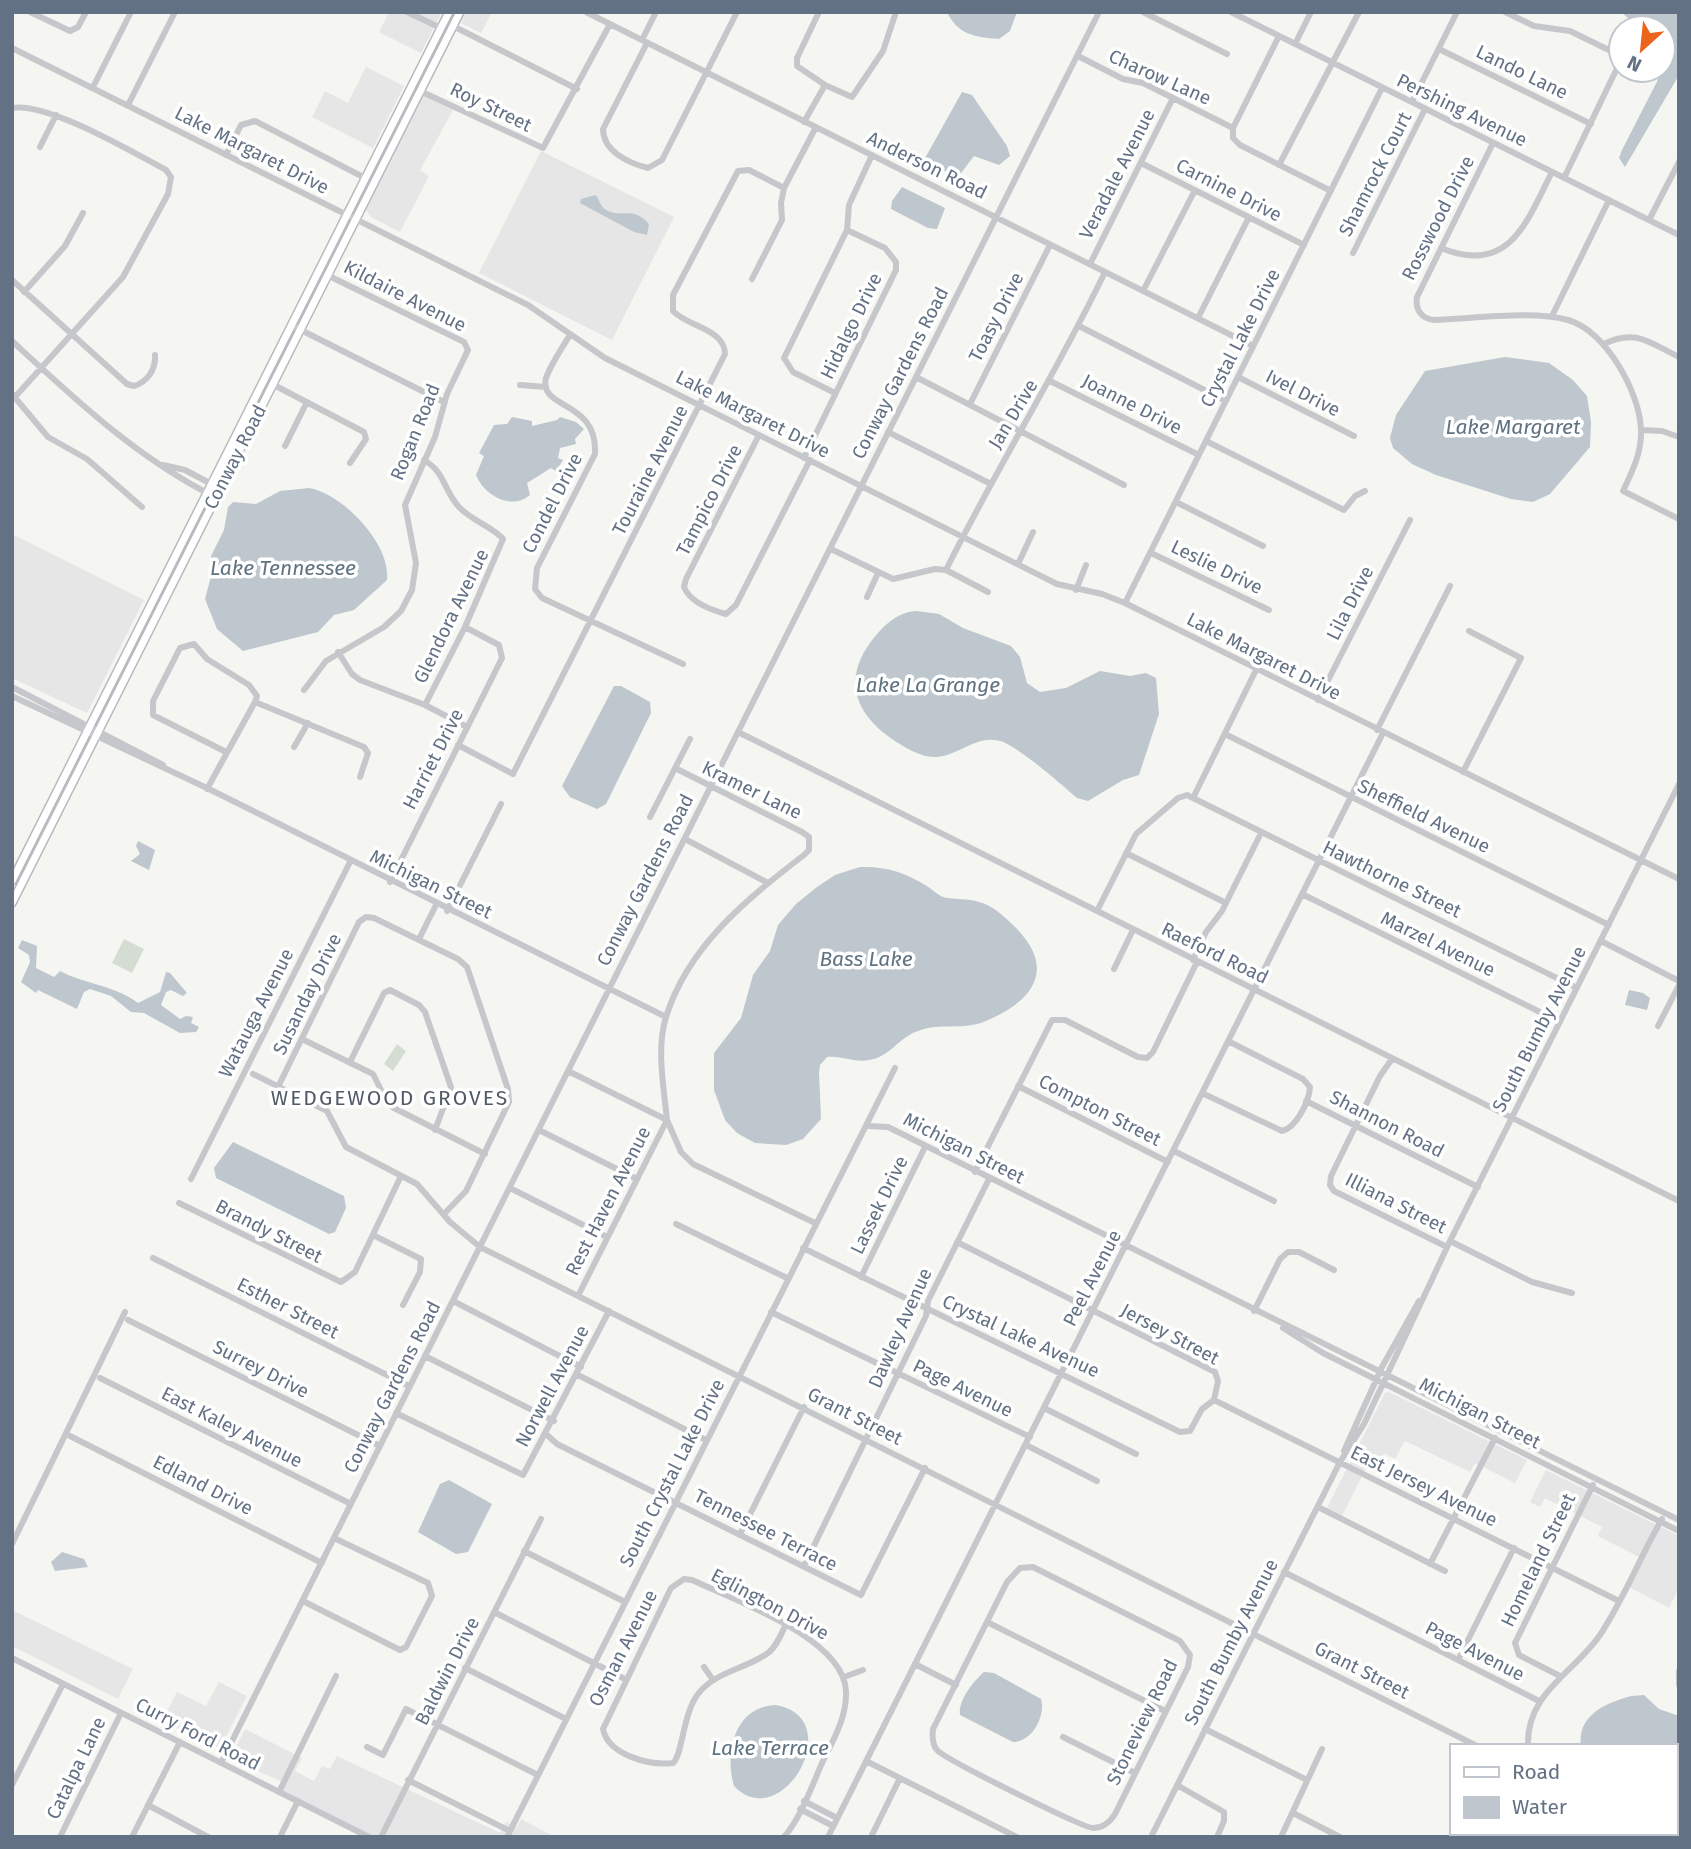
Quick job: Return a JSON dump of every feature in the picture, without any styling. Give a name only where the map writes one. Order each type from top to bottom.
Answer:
[{"type":"main road","name":"Conway Road","points":[[12,881],[449,12]]},
{"type":"main road","name":"Conway Road","points":[[12,903],[460,12]]},
{"type":"main road","points":[[439,52],[441,28]]},
{"type":"main road","points":[[166,595],[166,588],[176,564],[176,554]]},
{"type":"street","points":[[30,12],[70,31],[78,27],[86,12]]},
{"type":"street","points":[[93,87],[131,12]]},
{"type":"street","points":[[128,105],[174,12]]},
{"type":"street","points":[[407,12],[441,28]]},
{"type":"street","name":"Anderson Road","points":[[586,12],[1254,346]]},
{"type":"street","points":[[656,12],[603,129],[605,146],[648,168],[662,160],[737,12]]},
{"type":"street","points":[[819,12],[797,58],[796,66],[825,85],[852,97],[883,51],[896,12]]},
{"type":"street","name":"Conway Gardens Road","points":[[221,1763],[1099,12]]},
{"type":"street","points":[[1143,12],[1227,54]]},
{"type":"street","name":"Pershing Avenue","points":[[1231,12],[1679,235]]},
{"type":"street","points":[[1295,44],[1311,12]]},
{"type":"street","points":[[1279,165],[1359,12]]},
{"type":"street","points":[[1412,102],[1457,12]]},
{"type":"street","points":[[1504,12],[1534,26],[1570,31],[1607,49]]},
{"type":"street","points":[[453,26],[577,89],[610,24]]},
{"type":"street","points":[[1233,128],[1279,36]]},
{"type":"street","name":"Lake Margaret Drive","points":[[12,48],[528,305],[593,351],[962,537],[1076,590],[1102,594],[1125,604],[1679,879]]},
{"type":"street","name":"Lando Lane","points":[[1439,48],[1591,124]]},
{"type":"street","name":"Charow Lane","points":[[1078,56],[1123,79],[1143,83],[1233,128],[1235,142],[1331,191]]},
{"type":"street","points":[[1564,178],[1610,84]]},
{"type":"street","points":[[804,121],[825,85]]},
{"type":"street","name":"Crystal Lake Drive","points":[[1125,604],[1382,88]]},
{"type":"street","name":"Roy Street","points":[[420,91],[538,148],[547,144],[577,89]]},
{"type":"street","name":"Veradale Avenue","points":[[1090,264],[1173,98]]},
{"type":"street","points":[[12,108],[30,108],[56,116],[161,167],[171,177],[162,205],[123,277],[42,369],[14,396],[48,437],[87,458],[142,507]]},
{"type":"street","name":"Shamrock Court","points":[[1353,253],[1425,109]]},
{"type":"street","points":[[40,147],[56,116]]},
{"type":"street","points":[[226,155],[241,125],[255,121],[365,178]]},
{"type":"street","points":[[752,279],[782,219],[784,188],[816,127]]},
{"type":"street","name":"Rosswood Drive","points":[[1493,143],[1416,297],[1417,308],[1424,317],[1434,320],[1552,316]]},
{"type":"street","points":[[835,393],[793,372],[784,358],[847,230],[849,205],[872,155]]},
{"type":"street","points":[[1649,220],[1679,162]]},
{"type":"street","name":"Carnine Drive","points":[[1140,163],[1304,245]]},
{"type":"street","name":"Touraine Avenue","points":[[458,745],[513,774],[725,354],[725,345],[719,338],[679,317],[671,304],[673,295],[738,171],[749,170],[784,188]]},
{"type":"street","points":[[1441,248],[1460,254],[1483,254],[1508,246],[1521,233],[1552,172]]},
{"type":"street","points":[[1143,291],[1195,190]]},
{"type":"street","points":[[1609,200],[1552,316],[1585,327],[1604,344],[1634,399],[1641,430],[1636,461],[1623,491],[1679,519]]},
{"type":"street","points":[[24,292],[65,246],[83,214]]},
{"type":"street","points":[[1198,318],[1249,218]]},
{"type":"street","name":"Hidalgo Drive","points":[[736,605],[896,270],[896,262],[885,248],[847,230]]},
{"type":"street","name":"Toasy Drive","points":[[970,404],[1051,245]]},
{"type":"street","name":"Jan Drive","points":[[946,570],[989,483],[1050,381],[1105,272]]},
{"type":"street","name":"Kildaire Avenue","points":[[327,275],[464,342],[468,347]]},
{"type":"street","points":[[12,280],[71,336],[134,386],[146,381],[155,364],[155,355]]},
{"type":"street","points":[[290,326],[444,402]]},
{"type":"street","points":[[1079,326],[1226,401]]},
{"type":"street","points":[[520,385],[546,387],[547,376],[570,335]]},
{"type":"street","points":[[1604,344],[1617,337],[1632,336],[1679,357]]},
{"type":"street","points":[[12,341],[117,437],[180,480],[215,497]]},
{"type":"street","name":"Rogan Road","points":[[304,690],[318,667],[338,652],[384,627],[401,611],[412,590],[416,563],[404,505],[468,347]]},
{"type":"street","points":[[916,377],[1124,485]]},
{"type":"street","name":"Ivel Drive","points":[[1238,377],[1354,436]]},
{"type":"street","name":"Joanne Drive","points":[[1050,381],[1199,455]]},
{"type":"street","points":[[272,384],[364,432],[366,439],[350,463]]},
{"type":"street","name":"Condel Drive","points":[[546,387],[554,400],[587,419],[596,440],[595,454],[533,580],[542,598],[682,664]]},
{"type":"street","points":[[285,446],[307,402]]},
{"type":"street","points":[[1641,430],[1662,431],[1679,437]]},
{"type":"street","points":[[888,432],[989,483]]},
{"type":"street","name":"Tampico Drive","points":[[736,605],[726,614],[718,612],[690,598],[684,587],[759,435]]},
{"type":"street","points":[[1206,442],[1343,510],[1355,496],[1365,491]]},
{"type":"street","name":"Glendora Avenue","points":[[424,460],[440,472],[460,508],[476,523],[503,539],[465,628],[425,705]]},
{"type":"street","points":[[161,465],[185,470],[219,488]]},
{"type":"street","points":[[1176,502],[1263,546]]},
{"type":"street","name":"Lila Drive","points":[[1318,701],[1410,520]]},
{"type":"street","points":[[1018,564],[1034,532]]},
{"type":"street","points":[[831,549],[893,579],[935,569],[946,570],[988,592]]},
{"type":"street","name":"Leslie Drive","points":[[1151,553],[1269,610]]},
{"type":"street","points":[[1076,590],[1086,565]]},
{"type":"street","points":[[867,597],[878,573]]},
{"type":"street","name":"Peel Avenue","points":[[828,1837],[1351,797],[1450,586]]},
{"type":"street","name":"Harriet Drive","points":[[390,881],[502,658],[499,645],[465,628]]},
{"type":"street","points":[[1463,772],[1521,658],[1469,631]]},
{"type":"street","points":[[207,789],[257,696],[253,688],[220,669],[194,644],[180,648],[153,701],[153,715],[226,752]]},
{"type":"street","points":[[338,652],[352,674],[360,680],[425,705],[467,727]]},
{"type":"street","points":[[1097,911],[1141,827],[1162,815],[1182,795],[1193,798],[1256,670]]},
{"type":"street","name":"Michigan Street","points":[[12,687],[89,730],[447,911],[666,1017]]},
{"type":"street","name":"Michigan Street","points":[[12,696],[89,730]]},
{"type":"street","points":[[255,702],[363,747],[368,753],[360,777]]},
{"type":"street","points":[[294,747],[308,723]]},
{"type":"street","name":"Raeford Road","points":[[738,732],[1679,1201]]},
{"type":"street","name":"Sheffield Avenue","points":[[1225,734],[1609,925]]},
{"type":"street","points":[[650,817],[690,739]]},
{"type":"street","name":"Kramer Lane","points":[[674,768],[809,837],[810,843],[804,855],[768,883]]},
{"type":"street","name":"South Bumby Avenue","points":[[1340,1462],[1362,1428],[1449,1244],[1679,784]]},
{"type":"street","name":"Hawthorne Street","points":[[1193,798],[1577,988]]},
{"type":"street","points":[[447,911],[501,804]]},
{"type":"street","points":[[975,1172],[1054,1018],[1065,1020],[1138,1056],[1147,1058],[1153,1052],[1195,961],[1261,833]]},
{"type":"street","points":[[685,839],[768,883],[704,944],[666,1017],[662,1058],[667,1120],[681,1153],[693,1164],[815,1223]]},
{"type":"street","points":[[1126,853],[1226,903]]},
{"type":"street","name":"Watauga Avenue","points":[[191,1180],[350,862]]},
{"type":"street","points":[[16,873],[23,881]]},
{"type":"street","name":"Marzel Avenue","points":[[1302,894],[1560,1022]]},
{"type":"street","points":[[436,905],[419,939],[467,967],[508,1089],[509,1102],[466,1191],[444,1214]]},
{"type":"street","name":"Susanday Drive","points":[[278,1087],[359,922],[366,918],[419,939]]},
{"type":"street","points":[[1114,969],[1133,930]]},
{"type":"street","points":[[1601,942],[1679,983],[1658,1026]]},
{"type":"street","points":[[350,1062],[384,993],[390,990],[419,1005],[425,1012],[451,1087],[435,1130]]},
{"type":"street","points":[[302,1039],[378,1079],[388,1104],[485,1154]]},
{"type":"street","name":"Shannon Road","points":[[1228,1041],[1303,1079],[1310,1087],[1306,1101],[1478,1186]]},
{"type":"street","points":[[1356,1126],[1392,1059]]},
{"type":"street","points":[[868,1126],[895,1068]]},
{"type":"street","points":[[568,1072],[667,1120]]},
{"type":"street","name":"Grant Street","points":[[253,1074],[327,1111],[346,1147],[417,1184],[464,1236],[480,1247],[1473,1744]]},
{"type":"street","name":"Compton Street","points":[[1018,1086],[1168,1162]]},
{"type":"street","points":[[1202,1093],[1282,1132],[1294,1124],[1306,1101]]},
{"type":"street","name":"Rest Haven Avenue","points":[[578,1296],[667,1120]]},
{"type":"street","name":"Michigan Street","points":[[868,1126],[883,1125],[1679,1520]]},
{"type":"street","name":"South Crystal Lake Drive","points":[[508,1834],[859,1136],[868,1126]]},
{"type":"street","name":"Illiana Street","points":[[1356,1126],[1331,1176],[1330,1185],[1334,1191],[1532,1282],[1572,1293]]},
{"type":"street","points":[[539,1130],[637,1179]]},
{"type":"street","name":"Lassek Drive","points":[[861,1277],[925,1147]]},
{"type":"street","name":"Compton Street","points":[[1174,1151],[1274,1201]]},
{"type":"street","points":[[401,1175],[373,1236],[421,1259],[420,1272],[402,1305]]},
{"type":"street","name":"Dawley Avenue","points":[[804,1566],[867,1440],[957,1242],[989,1179]]},
{"type":"street","points":[[510,1188],[607,1237]]},
{"type":"street","name":"Brandy Street","points":[[179,1203],[336,1282],[346,1282],[355,1272],[373,1236]]},
{"type":"street","points":[[676,1224],[787,1278]]},
{"type":"street","name":"Jersey Street","points":[[957,1242],[1215,1372],[1218,1377],[1214,1400]]},
{"type":"street","name":"Crystal Lake Avenue","points":[[803,1248],[1180,1432],[1188,1432],[1202,1409],[1214,1400]]},
{"type":"street","points":[[1254,1311],[1280,1259],[1288,1252],[1299,1252],[1334,1270]]},
{"type":"street","name":"Esther Street","points":[[153,1258],[410,1386]]},
{"type":"street","name":"South Bumby Avenue","points":[[1151,1837],[1318,1507],[1380,1371],[1428,1287]]},
{"type":"street","points":[[453,1301],[581,1367]]},
{"type":"street","name":"Norwell Avenue","points":[[396,1413],[523,1475],[554,1421],[609,1311]]},
{"type":"street","name":"Page Avenue","points":[[771,1312],[1030,1437]]},
{"type":"street","name":"Surrey Drive","points":[[12,1544],[126,1316],[380,1446]]},
{"type":"street","name":"Michigan Street","points":[[1270,1319],[1323,1353],[1679,1531]]},
{"type":"street","points":[[425,1356],[554,1421]]},
{"type":"street","points":[[578,1375],[706,1440]]},
{"type":"street","name":"East Kaley Avenue","points":[[100,1378],[351,1504]]},
{"type":"street","name":"East Jersey Avenue","points":[[1214,1400],[1619,1601]]},
{"type":"street","points":[[740,1534],[803,1408]]},
{"type":"street","points":[[1044,1408],[1136,1454]]},
{"type":"street","points":[[1461,1422],[1464,1413]]},
{"type":"street","points":[[1430,1564],[1498,1430]]},
{"type":"street","name":"Tennessee Terrace","points":[[546,1434],[556,1444],[861,1595],[925,1468]]},
{"type":"street","name":"Edland Drive","points":[[70,1436],[322,1563]]},
{"type":"street","points":[[1026,1445],[1097,1481]]},
{"type":"street","points":[[1541,1462],[1545,1454]]},
{"type":"street","name":"Homeland Street","points":[[1560,1676],[1519,1656],[1515,1643],[1596,1479]]},
{"type":"street","points":[[1318,1507],[1445,1571]]},
{"type":"street","points":[[1528,1744],[1532,1719],[1539,1701],[1600,1635],[1665,1514]]},
{"type":"street","name":"Baldwin Drive","points":[[381,1837],[541,1519]]},
{"type":"street","points":[[303,1601],[393,1647],[406,1647],[432,1596],[428,1583],[334,1538]]},
{"type":"street","points":[[1458,1660],[1514,1548]]},
{"type":"street","points":[[524,1551],[625,1602]]},
{"type":"street","name":"Stoneview Road","points":[[1026,1566],[1039,1569],[1084,1594],[1127,1612],[1180,1641],[1188,1649],[1188,1667],[1135,1773],[1112,1818],[1097,1828],[1084,1826],[1034,1799],[988,1780],[944,1755],[933,1741],[933,1730],[956,1685],[1011,1576],[1026,1566]]},
{"type":"street","name":"Page Avenue","points":[[1284,1572],[1539,1701]]},
{"type":"street","name":"Eglington Drive","points":[[671,1588],[684,1578],[692,1580],[785,1626],[824,1649],[844,1677]]},
{"type":"street","name":"Osman Avenue","points":[[671,1588],[603,1723],[609,1744],[639,1760],[664,1764],[677,1760],[690,1706],[713,1679]]},
{"type":"street","points":[[494,1612],[625,1679]]},
{"type":"street","points":[[987,1622],[1166,1711]]},
{"type":"street","points":[[704,1667],[713,1679],[769,1653],[785,1626]]},
{"type":"street","name":"Curry Ford Road","points":[[12,1658],[369,1837]]},
{"type":"street","points":[[915,1664],[956,1685]]},
{"type":"street","points":[[465,1668],[566,1719]]},
{"type":"street","points":[[784,1837],[840,1727],[846,1700],[844,1677],[863,1670]]},
{"type":"street","points":[[1679,1671],[1679,1685]]},
{"type":"street","points":[[279,1792],[336,1676]]},
{"type":"street","points":[[12,1785],[63,1684]]},
{"type":"street","points":[[367,1747],[383,1755],[406,1709],[538,1775]]},
{"type":"street","name":"Catalpa Lane","points":[[60,1837],[121,1713]]},
{"type":"street","points":[[1205,1729],[1307,1780]]},
{"type":"street","points":[[1063,1737],[1135,1773]]},
{"type":"street","points":[[132,1837],[180,1742]]},
{"type":"street","points":[[1281,1837],[1322,1749]]},
{"type":"street","points":[[866,1761],[1017,1837]]},
{"type":"street","points":[[871,1837],[900,1778]]},
{"type":"street","points":[[408,1780],[508,1834]]},
{"type":"street","points":[[1177,1785],[1224,1812],[1224,1821],[1217,1837]]},
{"type":"street","points":[[280,1837],[298,1801]]},
{"type":"street","points":[[804,1801],[837,1818]]},
{"type":"street","points":[[148,1805],[206,1836]]},
{"type":"street","points":[[800,1809],[833,1826]]},
{"type":"street","points":[[1293,1813],[1340,1837]]},
{"type":"shaded area","points":[[389,12],[442,12],[421,53],[379,32]]},
{"type":"shaded area","points":[[466,12],[492,12],[481,33],[461,23]]},
{"type":"shaded area","points":[[366,67],[404,86],[373,148],[312,117],[325,91],[348,103]]},
{"type":"shaded area","points":[[423,95],[453,110],[420,170],[429,176],[400,232],[371,217],[366,210]]},
{"type":"shaded area","points":[[541,151],[674,217],[612,340],[479,273]]},
{"type":"shaded area","points":[[12,534],[144,600],[87,713],[12,678]]},
{"type":"shaded area","points":[[124,939],[144,949],[132,973],[112,963]]},
{"type":"shaded area","points":[[397,1044],[406,1051],[393,1071],[384,1064]]},
{"type":"shaded area","points":[[1389,1392],[1527,1460],[1515,1483],[1475,1463],[1470,1472],[1405,1441],[1395,1459],[1384,1453],[1375,1472],[1366,1468],[1342,1516],[1327,1508],[1385,1393]]},
{"type":"shaded area","points":[[1546,1470],[1679,1536],[1679,1588],[1669,1608],[1627,1586],[1641,1558],[1598,1536],[1602,1527],[1545,1498],[1540,1507],[1530,1502]]},
{"type":"shaded area","points":[[12,1610],[133,1669],[118,1699],[12,1646]]},
{"type":"shaded area","points":[[219,1682],[247,1696],[220,1748],[162,1721],[177,1692],[206,1706]]},
{"type":"shaded area","points":[[245,1729],[302,1758],[295,1771],[314,1781],[322,1766],[330,1769],[337,1756],[500,1833],[506,1822],[517,1827],[521,1819],[555,1837],[370,1837],[279,1791],[283,1782],[230,1759]]},
{"type":"water","points":[[947,12],[1017,12],[1010,31],[999,39],[962,30]]},
{"type":"water","points":[[1621,12],[1679,12],[1677,78],[1677,14]]},
{"type":"water","points":[[1656,84],[1674,84],[1625,167],[1619,158]]},
{"type":"water","points":[[962,92],[972,95],[1007,146],[1010,156],[999,165],[974,156],[958,177],[924,160]]},
{"type":"water","points":[[902,187],[945,208],[937,229],[928,228],[891,209],[892,201]]},
{"type":"water","points":[[596,195],[606,210],[643,218],[649,224],[647,235],[634,232],[580,203],[581,199]]},
{"type":"water","name":"Lake Margaret","points":[[1505,357],[1549,363],[1573,380],[1587,396],[1591,422],[1590,447],[1550,494],[1533,502],[1511,499],[1436,475],[1412,464],[1393,448],[1390,438],[1396,415],[1425,371]]},
{"type":"water","points":[[512,417],[532,421],[532,426],[560,417],[576,422],[584,429],[575,439],[576,444],[560,448],[558,458],[563,460],[556,471],[551,468],[527,483],[530,495],[523,500],[507,501],[485,489],[476,475],[484,456],[479,453],[494,425],[507,424]]},
{"type":"water","name":"Lake Tennessee","points":[[309,488],[336,500],[362,523],[381,551],[387,580],[354,610],[334,615],[318,632],[243,651],[217,629],[205,599],[213,569],[211,556],[224,530],[228,507],[233,502],[256,504],[280,491]]},
{"type":"water","name":"Lake La Grange","points":[[917,611],[939,614],[963,628],[1011,646],[1020,657],[1027,683],[1040,692],[1066,688],[1100,671],[1130,676],[1146,673],[1156,678],[1159,714],[1139,775],[1123,780],[1088,801],[1077,798],[1028,758],[1000,741],[983,741],[951,754],[934,757],[914,752],[882,732],[863,710],[855,685],[856,672],[870,643],[884,626],[896,617]]},
{"type":"water","points":[[614,686],[621,686],[650,702],[651,713],[606,804],[597,809],[570,797],[562,786]]},
{"type":"water","points":[[138,841],[155,850],[149,870],[131,861],[140,854],[136,846]]},
{"type":"water","name":"Bass Lake","points":[[860,867],[902,873],[943,897],[975,901],[993,909],[1027,942],[1035,956],[1037,970],[1034,982],[1016,1004],[986,1021],[969,1026],[926,1028],[911,1034],[883,1055],[869,1060],[827,1057],[820,1065],[819,1073],[821,1119],[803,1139],[786,1145],[755,1143],[737,1133],[725,1120],[714,1090],[714,1053],[741,1018],[753,975],[770,951],[778,925],[796,904],[817,887],[835,875]]},
{"type":"water","points":[[22,940],[37,946],[36,968],[54,977],[60,971],[119,992],[138,1003],[160,992],[166,972],[170,973],[187,993],[183,996],[171,990],[166,992],[161,1005],[180,1019],[193,1017],[191,1023],[199,1027],[196,1032],[180,1033],[144,1013],[131,1012],[111,996],[90,989],[84,992],[77,1009],[38,990],[36,993],[21,982],[30,962],[29,955],[18,948]]},
{"type":"water","points":[[1629,990],[1643,993],[1650,998],[1647,1010],[1625,1005]]},
{"type":"water","points":[[233,1142],[344,1196],[346,1208],[335,1232],[329,1234],[216,1178],[214,1168]]},
{"type":"water","points":[[449,1480],[492,1504],[468,1552],[456,1554],[418,1532],[440,1484]]},
{"type":"water","points":[[62,1552],[84,1559],[88,1567],[55,1571],[51,1562]]},
{"type":"water","points":[[984,1672],[994,1673],[1041,1699],[1039,1720],[1026,1738],[1013,1742],[960,1715],[964,1697]]},
{"type":"water","points":[[1644,1695],[1659,1709],[1679,1716],[1677,1788],[1677,1744],[1581,1744],[1581,1735],[1588,1718],[1612,1702]]},
{"type":"water","name":"Lake Terrace","points":[[776,1705],[797,1714],[807,1730],[807,1750],[800,1769],[788,1786],[771,1796],[753,1797],[734,1786],[731,1773],[732,1746],[742,1722],[751,1713],[762,1707]]},
{"type":"district","name":"WEDGEWOOD GROVES","points":[[390,1098]]}]
